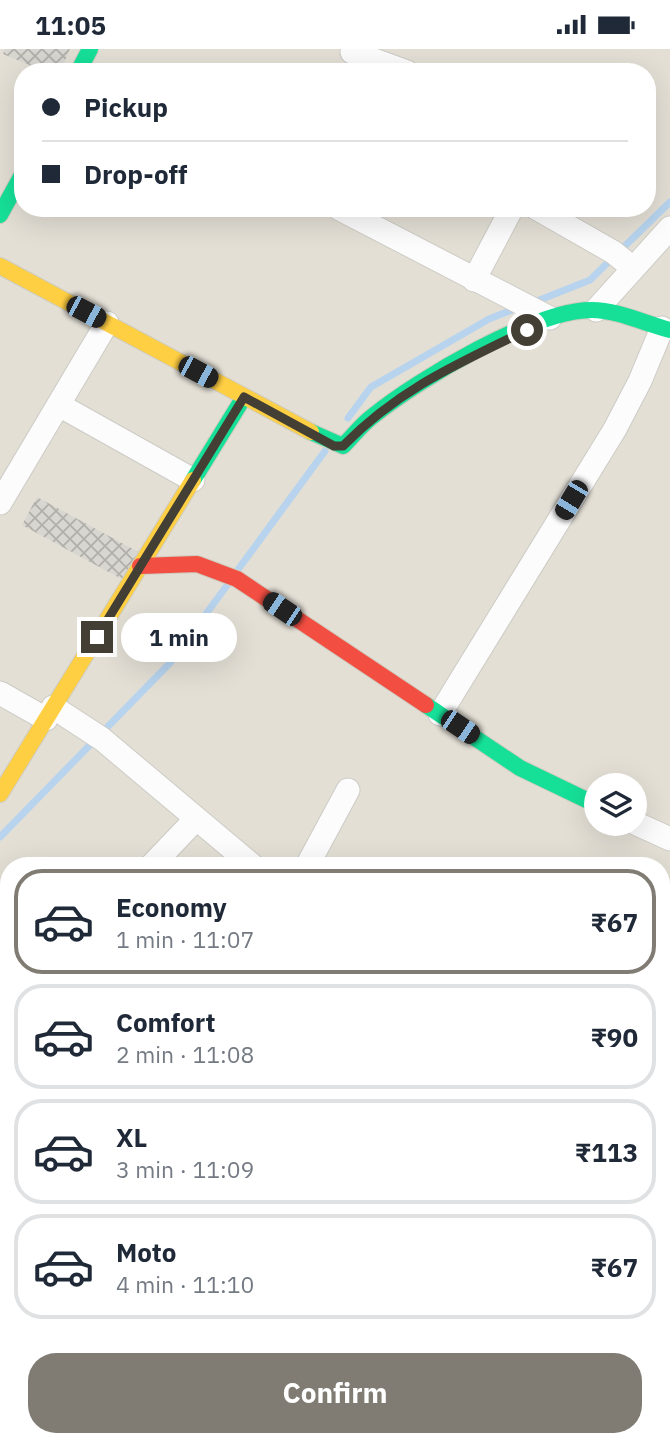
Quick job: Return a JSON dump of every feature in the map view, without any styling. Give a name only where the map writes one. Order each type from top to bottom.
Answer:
[{"type":"street","points":[[349,58],[370,63]]},
{"type":"street","points":[[0,215],[14,189]]},
{"type":"street","points":[[355,217],[541,314]]},
{"type":"street","points":[[474,280],[507,217]]},
{"type":"street","points":[[552,217],[623,260]]},
{"type":"street","points":[[596,310],[623,260],[670,228]]},
{"type":"street","points":[[0,266],[334,446],[343,446],[389,403],[541,314],[584,308],[666,329],[615,429],[440,714]]},
{"type":"street","points":[[0,503],[107,323]]},
{"type":"street","points":[[0,794],[244,397]]},
{"type":"street","points":[[59,405],[193,480]]},
{"type":"street","points":[[140,566],[207,566],[237,579],[520,768],[584,799]]},
{"type":"street","points":[[0,693],[78,722],[102,739],[242,857]]},
{"type":"street","points":[[312,857],[348,790]]},
{"type":"street","points":[[160,857],[197,819]]},
{"type":"street","points":[[647,828],[670,839]]},
{"type":"shaded area","points":[[0,49],[670,49],[670,857],[0,857]]},
{"type":"building","points":[[5,49],[70,49],[64,63],[24,63],[3,54]]},
{"type":"building","points":[[37,497],[142,554],[127,582],[22,525]]},
{"type":"waterway","points":[[656,216],[670,202]]},
{"type":"waterway","points":[[532,303],[590,280],[655,217]]},
{"type":"waterway","points":[[348,418],[371,387],[489,319],[517,308]]},
{"type":"waterway","points":[[237,571],[325,451]]},
{"type":"waterway","points":[[0,837],[170,663],[228,584]]},
{"type":"traffic: fast","points":[[83,63],[90,49]]},
{"type":"traffic: fast","points":[[0,215],[14,189]]},
{"type":"traffic: fast","points":[[311,432],[343,446],[373,416],[447,366],[509,334],[568,313],[602,311],[670,330]]},
{"type":"traffic: fast","points":[[193,480],[244,397]]},
{"type":"traffic: fast","points":[[426,705],[520,768],[584,799]]},
{"type":"traffic: slow","points":[[0,266],[311,432]]},
{"type":"traffic: slow","points":[[0,794],[193,480]]},
{"type":"traffic: jam","points":[[140,566],[197,564],[237,579],[426,705]]},
{"type":"route","points":[[97,637],[244,397],[334,446],[343,446],[389,403],[433,376],[527,330]]}]
